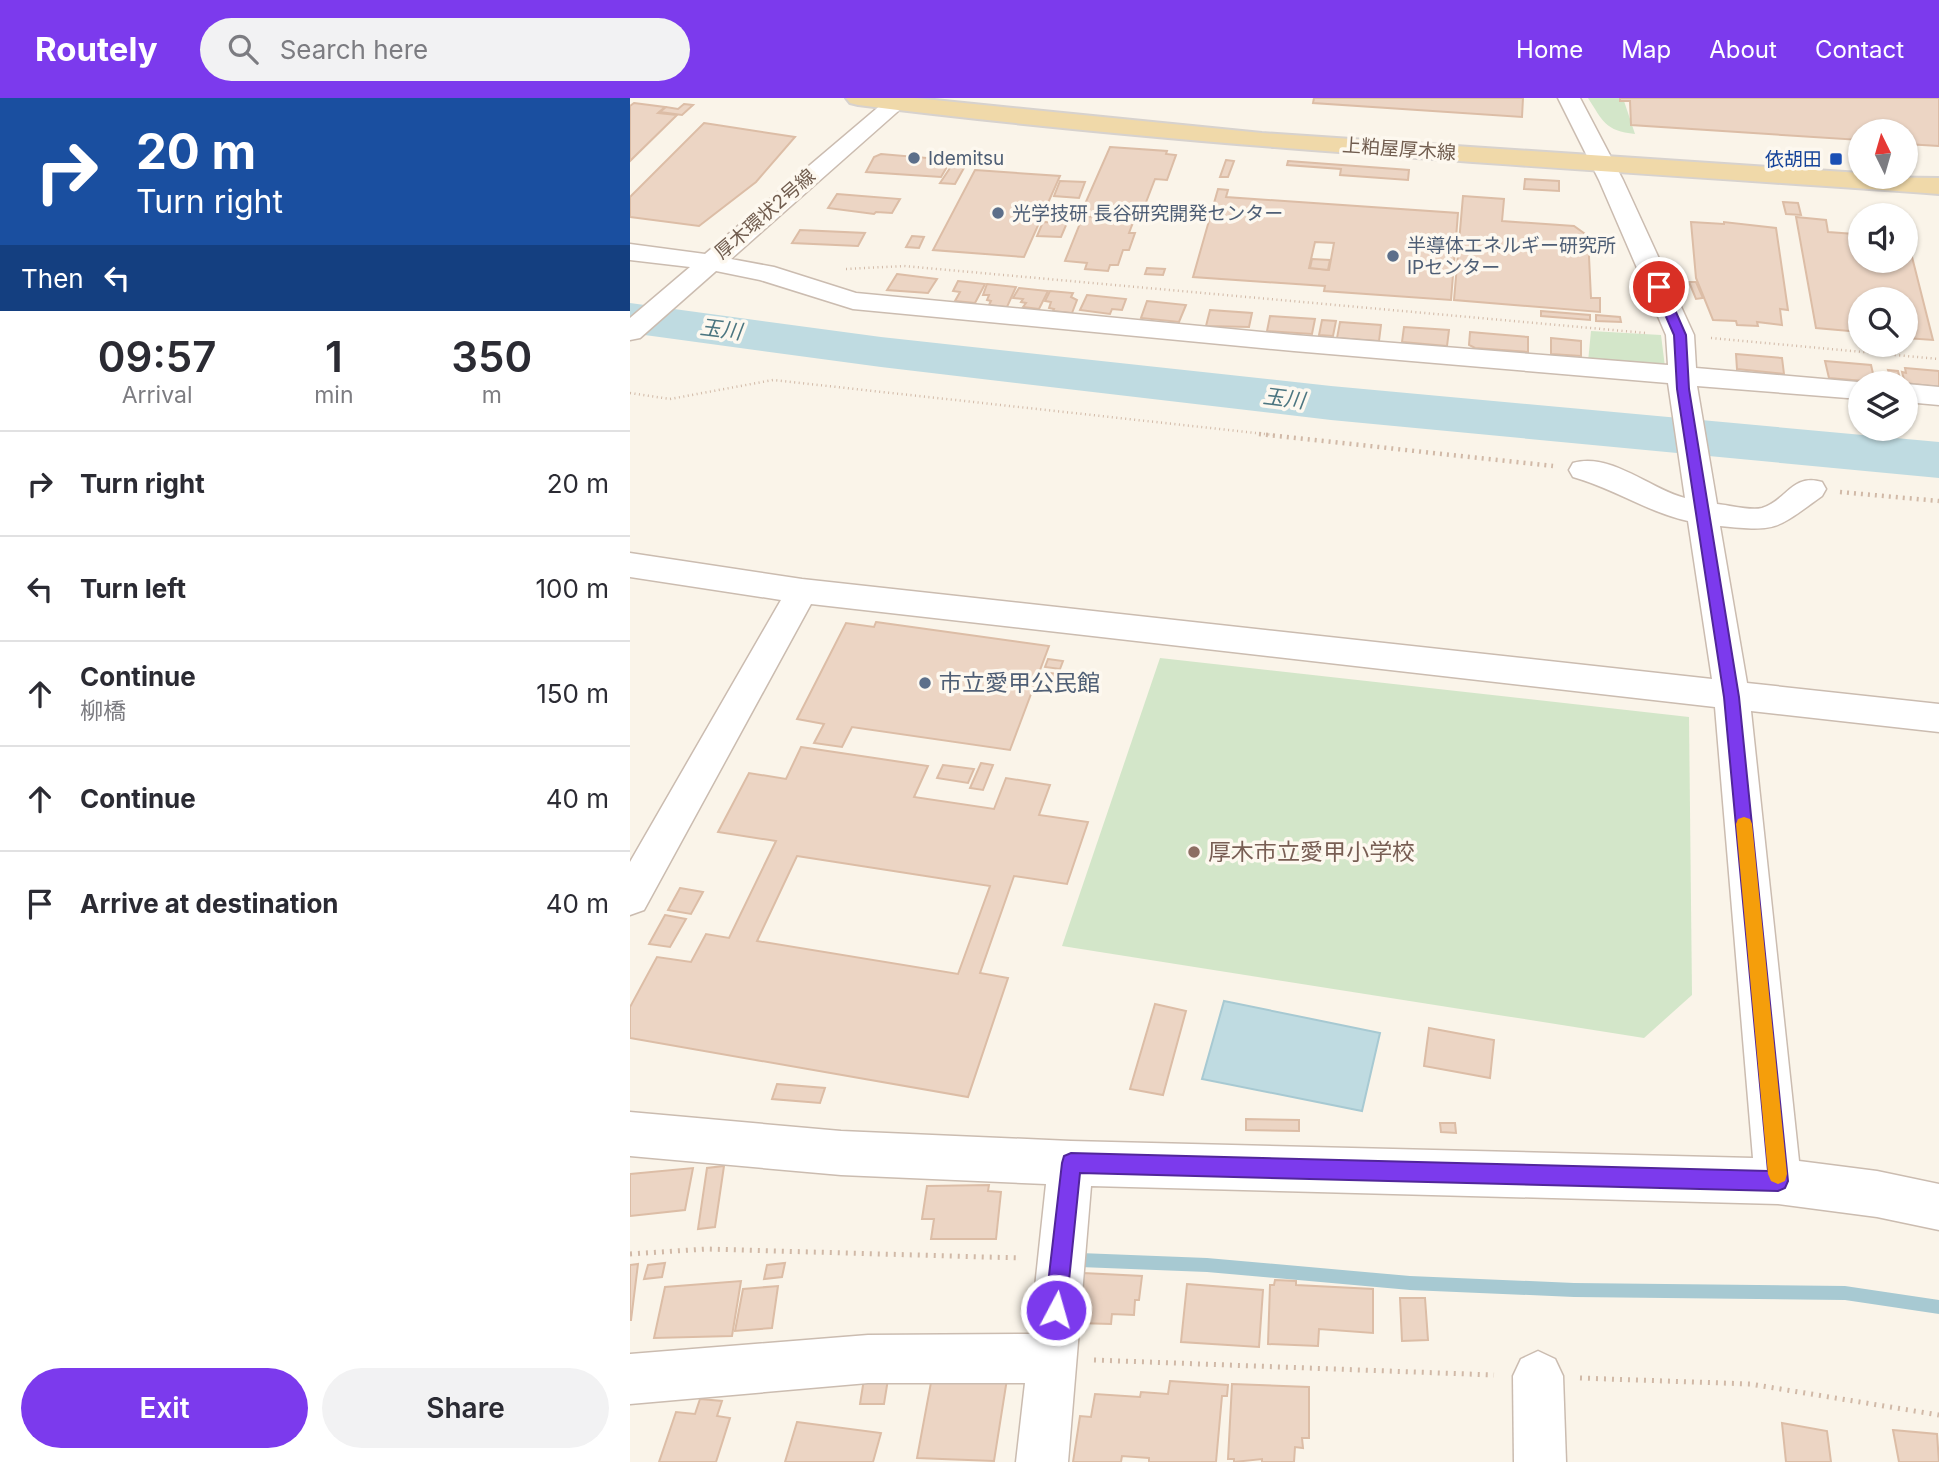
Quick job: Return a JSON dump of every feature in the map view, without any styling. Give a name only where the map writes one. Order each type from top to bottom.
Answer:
[{"type":"main road","name":"上粕屋厚木線","points":[[859,98],[900,100],[1191,134],[1848,162]]},
{"type":"main road","name":"上粕屋厚木線","points":[[1598,153],[1939,186]]},
{"type":"main road","points":[[1918,165],[1939,167]]},
{"type":"street","points":[[1569,98],[1598,153],[1680,335],[1683,383],[1732,697],[1778,1181]]},
{"type":"street","name":"厚木環状2号線","points":[[630,332],[900,100]]},
{"type":"street","points":[[630,252],[765,273],[853,301],[1294,343],[1659,372],[1683,383],[1712,377],[1848,389]]},
{"type":"street","points":[[1918,394],[1939,396]]},
{"type":"street","points":[[1584,470],[1606,473],[1655,499],[1768,519],[1811,489]]},
{"type":"street","points":[[630,565],[802,591],[1732,697],[1939,718]]},
{"type":"street","points":[[630,898],[802,591]]},
{"type":"street","points":[[630,1134],[841,1153],[1071,1163],[1778,1181],[1877,1194],[1939,1207]]},
{"type":"street","points":[[1042,1462],[1071,1163]]},
{"type":"street","points":[[630,1379],[867,1359],[1051,1358]]},
{"type":"street","points":[[1538,1376],[1540,1462]]},
{"type":"path","points":[[834,269],[904,266],[1939,359]]},
{"type":"path","points":[[630,393],[670,399],[773,380],[1584,470]]},
{"type":"path","points":[[1811,489],[1939,501]]},
{"type":"path","points":[[630,1254],[706,1250],[1027,1258]]},
{"type":"green space","points":[[1588,98],[1623,98],[1635,134],[1625,133],[1606,124]]},
{"type":"green space","points":[[1591,331],[1661,335],[1665,367],[1588,362]]},
{"type":"green space","points":[[1160,658],[1689,717],[1692,995],[1644,1038],[1062,946]]},
{"type":"water","points":[[1224,1001],[1380,1033],[1362,1111],[1202,1079]]},
{"type":"building","points":[[1314,98],[1523,98],[1522,117],[1313,103]]},
{"type":"building","points":[[1620,98],[1939,98],[1939,146],[1918,145],[1918,119],[1848,119],[1848,139],[1631,125],[1630,101],[1620,101]]},
{"type":"building","points":[[634,103],[665,107],[658,113],[677,115],[630,161],[630,106]]},
{"type":"building","points":[[684,104],[693,105],[682,115],[660,112],[666,107],[678,109]]},
{"type":"building","points":[[704,123],[795,137],[756,182],[699,226],[630,217],[630,197]]},
{"type":"building","points":[[1110,147],[1167,151],[1166,154],[1176,155],[1167,180],[1155,179],[1140,218],[1081,213]]},
{"type":"building","points":[[881,154],[951,160],[941,177],[866,172],[874,157]]},
{"type":"building","points":[[958,156],[970,157],[955,184],[940,183]]},
{"type":"building","points":[[976,156],[990,157],[985,167],[971,166]]},
{"type":"building","points":[[1226,160],[1234,161],[1228,177],[1220,177]]},
{"type":"building","points":[[1288,161],[1409,170],[1408,180],[1340,175],[1341,169],[1287,165]]},
{"type":"building","name":"光学技研 長谷研究開発センター","points":[[975,170],[1060,176],[1024,257],[933,250]]},
{"type":"building","points":[[1525,179],[1559,181],[1559,191],[1524,189]]},
{"type":"building","points":[[1060,181],[1085,182],[1079,198],[1054,196]]},
{"type":"building","name":"半導体エネルギー研究所 IPセンター","points":[[1218,189],[1228,190],[1226,197],[1458,213],[1451,300],[1324,291],[1325,286],[1193,277]],"holes":[[[1315,242],[1334,243],[1329,270],[1309,268]]]},
{"type":"building","points":[[837,194],[900,199],[892,213],[874,214],[828,208]]},
{"type":"building","points":[[1463,196],[1504,199],[1502,221],[1574,226],[1588,236],[1591,298],[1600,298],[1600,312],[1454,300]]},
{"type":"building","points":[[1783,202],[1798,203],[1801,215],[1786,214]]},
{"type":"building","points":[[1083,216],[1134,220],[1129,233],[1135,233],[1129,250],[1123,250],[1118,265],[1110,265],[1108,271],[1085,269],[1087,263],[1065,261]]},
{"type":"building","points":[[1796,217],[1826,220],[1828,232],[1848,233],[1848,273],[1916,273],[1933,340],[1918,339],[1918,287],[1848,287],[1848,331],[1816,328]]},
{"type":"building","points":[[1043,222],[1067,223],[1061,237],[1037,236]]},
{"type":"building","points":[[1691,222],[1724,222],[1776,228],[1788,310],[1780,309],[1782,325],[1757,322],[1758,326],[1737,325],[1736,321],[1713,320],[1696,278]]},
{"type":"building","points":[[800,230],[865,233],[858,246],[792,243]]},
{"type":"building","points":[[912,236],[924,237],[919,248],[906,247]]},
{"type":"building","points":[[1312,259],[1330,260],[1328,270],[1310,268]]},
{"type":"building","points":[[1147,268],[1165,269],[1163,275],[1145,274]]},
{"type":"building","points":[[897,274],[937,279],[928,293],[887,290]]},
{"type":"building","points":[[958,281],[985,284],[975,303],[955,301],[960,292],[953,291]]},
{"type":"building","points":[[1689,282],[1696,282],[1703,298],[1696,299]]},
{"type":"building","points":[[987,284],[1016,287],[1007,307],[989,305],[989,295],[983,295]]},
{"type":"building","points":[[1019,288],[1048,291],[1039,309],[1023,307],[1026,303],[1021,302],[1023,299],[1013,298]]},
{"type":"building","points":[[1050,291],[1073,293],[1071,297],[1077,300],[1072,313],[1049,308],[1051,302],[1045,301]]},
{"type":"building","points":[[1087,295],[1126,299],[1122,310],[1112,309],[1110,314],[1080,310]]},
{"type":"building","points":[[1147,301],[1186,305],[1179,322],[1141,318]]},
{"type":"building","points":[[1210,310],[1252,313],[1249,327],[1206,326]]},
{"type":"building","points":[[1541,311],[1590,315],[1590,320],[1541,316]]},
{"type":"building","points":[[1596,315],[1620,317],[1621,322],[1596,321]]},
{"type":"building","points":[[1270,316],[1315,319],[1312,334],[1267,331]]},
{"type":"building","points":[[1322,320],[1336,321],[1333,336],[1319,335]]},
{"type":"building","points":[[1340,322],[1381,325],[1379,341],[1337,338]]},
{"type":"building","points":[[1404,327],[1449,330],[1447,346],[1402,342]]},
{"type":"building","points":[[1470,332],[1528,337],[1528,352],[1475,348],[1469,345]]},
{"type":"building","points":[[1551,338],[1581,341],[1581,356],[1551,354]]},
{"type":"building","points":[[1736,354],[1782,358],[1784,374],[1737,369]]},
{"type":"building","points":[[1825,361],[1871,365],[1872,371],[1848,371],[1848,380],[1829,378]]},
{"type":"building","points":[[1905,368],[1939,371],[1939,387],[1918,385],[1918,371],[1906,371]]},
{"type":"building","name":"市立愛甲公民館","points":[[876,622],[1049,646],[1010,750],[852,727],[842,747],[814,743],[824,724],[797,719],[846,623],[874,627]]},
{"type":"building","points":[[1048,659],[1063,661],[1060,669],[1045,667]]},
{"type":"building","points":[[1043,672],[1058,674],[1055,683],[1040,680]]},
{"type":"building","points":[[801,747],[928,766],[914,797],[994,809],[1006,778],[1050,785],[1039,815],[1088,822],[1067,884],[1014,876],[980,973],[1008,978],[968,1097],[630,1038],[630,1007],[657,957],[691,962],[706,934],[729,938],[776,841],[718,832],[749,773],[786,779]],"holes":[[[797,856],[990,886],[958,974],[757,941]]]},
{"type":"building","points":[[981,763],[993,765],[983,790],[970,788]]},
{"type":"building","points":[[943,765],[974,769],[968,783],[937,778]]},
{"type":"building","points":[[680,888],[703,892],[691,914],[668,910]]},
{"type":"building","points":[[665,915],[686,919],[670,947],[649,944]]},
{"type":"building","points":[[1155,1004],[1186,1011],[1163,1095],[1130,1089]]},
{"type":"building","points":[[1429,1028],[1494,1040],[1490,1078],[1424,1066]]},
{"type":"building","points":[[777,1084],[825,1088],[820,1103],[772,1099]]},
{"type":"building","points":[[1246,1119],[1299,1120],[1299,1131],[1246,1130]]},
{"type":"building","points":[[1440,1123],[1455,1123],[1456,1133],[1441,1132]]},
{"type":"building","points":[[724,1166],[715,1227],[698,1229],[707,1168]]},
{"type":"building","points":[[693,1168],[685,1210],[630,1216],[630,1174]]},
{"type":"building","points":[[989,1185],[988,1191],[1001,1192],[996,1239],[931,1239],[934,1219],[922,1219],[927,1186]]},
{"type":"building","points":[[665,1263],[662,1277],[644,1279],[648,1265]]},
{"type":"building","points":[[785,1263],[782,1277],[764,1279],[767,1265]]},
{"type":"building","points":[[638,1264],[631,1320],[630,1320],[630,1265]]},
{"type":"building","points":[[1083,1273],[1142,1276],[1134,1315],[1112,1314],[1111,1324],[1077,1323]]},
{"type":"building","points":[[1275,1280],[1296,1281],[1296,1285],[1373,1289],[1373,1333],[1319,1329],[1318,1346],[1268,1344],[1270,1285],[1274,1285]]},
{"type":"building","points":[[741,1281],[732,1336],[654,1338],[665,1287]]},
{"type":"building","points":[[1187,1284],[1263,1290],[1259,1347],[1181,1342]]},
{"type":"building","points":[[778,1286],[772,1328],[735,1331],[743,1289]]},
{"type":"building","points":[[1400,1298],[1425,1298],[1428,1340],[1402,1341]]},
{"type":"building","points":[[932,1377],[1007,1379],[994,1461],[917,1458]]},
{"type":"building","points":[[864,1379],[888,1379],[884,1404],[860,1404]]},
{"type":"building","points":[[1170,1381],[1228,1385],[1227,1396],[1222,1396],[1216,1462],[1149,1462],[1149,1458],[1122,1456],[1121,1462],[1073,1462],[1080,1416],[1091,1417],[1095,1394],[1140,1397],[1141,1392],[1168,1394]]},
{"type":"building","points":[[1232,1384],[1309,1387],[1309,1438],[1302,1438],[1303,1448],[1295,1447],[1294,1462],[1262,1462],[1262,1459],[1234,1462],[1234,1459],[1228,1459]]},
{"type":"building","points":[[700,1399],[722,1401],[717,1416],[730,1418],[716,1462],[659,1462],[676,1412],[695,1414]]},
{"type":"building","points":[[797,1422],[881,1433],[873,1462],[785,1462]]},
{"type":"building","points":[[1782,1423],[1827,1431],[1831,1462],[1786,1462]]},
{"type":"building","points":[[1893,1430],[1937,1434],[1939,1462],[1899,1462]]},
{"type":"waterway","name":"玉川","points":[[630,318],[881,352],[1331,403],[1939,460]]},
{"type":"waterway","points":[[1080,1260],[1207,1265],[1410,1283],[1574,1290],[1845,1293],[1939,1307]]},
{"type":"slow traffic","points":[[1744,824],[1778,1174]]},
{"type":"place","name":"Idemitsu","points":[[914,158]]},
{"type":"place","name":"依胡田","points":[[1836,159]]},
{"type":"place","name":"光学技研 長谷研究開発センター","points":[[998,213]]},
{"type":"place","name":"半導体エネルギー研究所 IPセンター","points":[[1393,256]]},
{"type":"place","name":"市立愛甲公民館","points":[[925,683]]},
{"type":"place","name":"厚木市立愛甲小学校","points":[[1194,852]]},
{"type":"route","points":[[1056,1310],[1071,1163],[1778,1181],[1732,697],[1683,389],[1680,335],[1659,287]]}]
